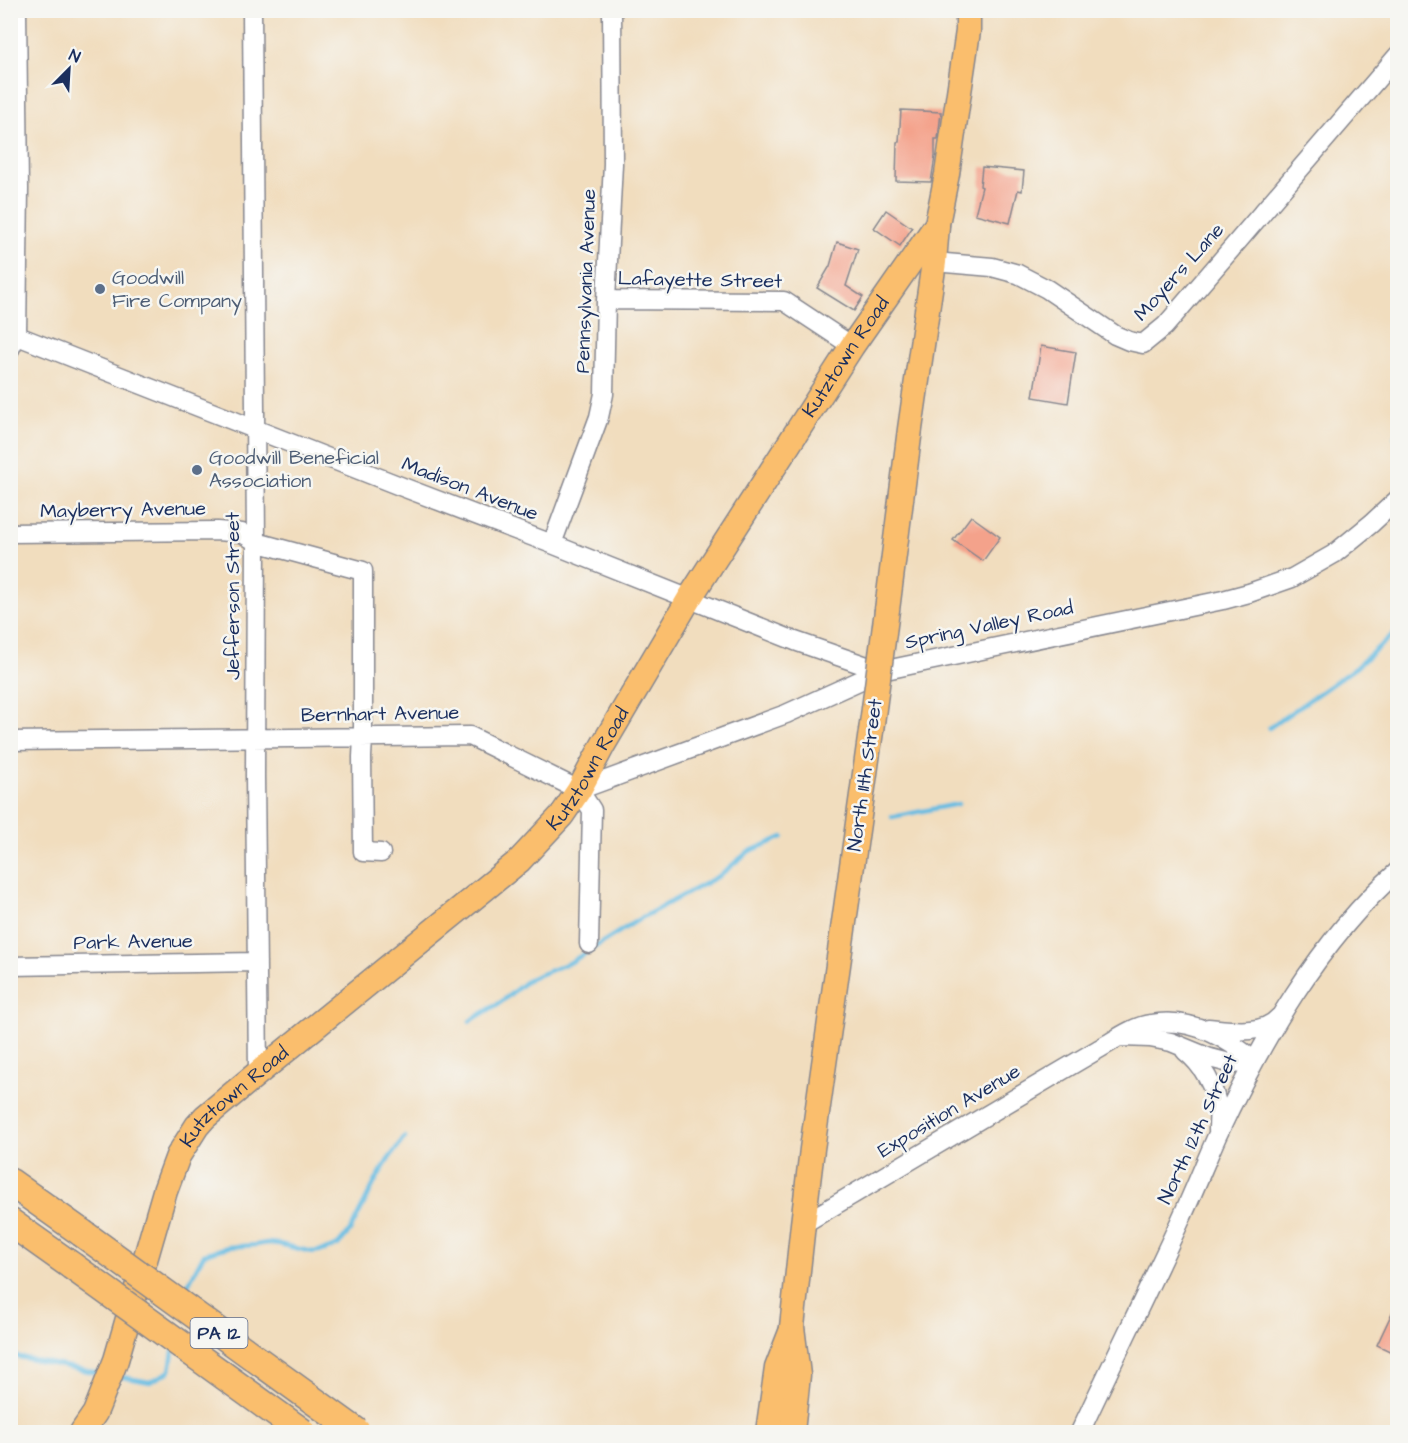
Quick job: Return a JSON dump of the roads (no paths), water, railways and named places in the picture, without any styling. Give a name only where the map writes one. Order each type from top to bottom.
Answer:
[{"type":"highway","name":"PA 12","points":[[10,1182],[357,1432]]},
{"type":"highway","name":"PA 12","points":[[10,1222],[302,1432]]},
{"type":"main road","name":"Kutztown Road","points":[[82,1432],[95,1413],[116,1360],[165,1191],[178,1156],[197,1126],[258,1073],[519,861],[562,815],[579,790],[689,599],[852,346],[937,224],[947,174],[968,31],[968,10]]},
{"type":"main road","name":"North 11th Street","points":[[792,1432],[798,1375],[792,1327],[812,1149],[871,731],[934,262],[937,224]]},
{"type":"main road","name":"North 11th Street","points":[[768,1432],[777,1368],[792,1327]]},
{"type":"street","points":[[12,339],[19,189],[17,10]]},
{"type":"street","name":"Jefferson Street","points":[[252,10],[258,1073]]},
{"type":"street","name":"Pennsylvania Avenue","points":[[552,544],[598,417],[604,394],[613,164],[612,10]]},
{"type":"street","name":"Moyers Lane","points":[[934,262],[992,267],[1018,274],[1047,289],[1115,335],[1143,344],[1165,326],[1398,56]]},
{"type":"street","name":"Lafayette Street","points":[[606,300],[784,301],[852,346]]},
{"type":"street","name":"Madison Avenue","points":[[12,339],[255,429],[795,641],[881,671]]},
{"type":"street","name":"Spring Valley Road","points":[[579,790],[786,714],[881,671],[1223,600],[1292,578],[1334,554],[1398,499]]},
{"type":"street","name":"Mayberry Avenue","points":[[10,533],[217,531],[242,534],[256,542],[363,571],[363,852],[381,854]]},
{"type":"street","name":"Bernhart Avenue","points":[[10,741],[470,736],[579,790]]},
{"type":"street","points":[[579,790],[592,810],[589,944]]},
{"type":"street","name":"North 12th Street","points":[[1080,1432],[1254,1061],[1328,945],[1374,891],[1398,871]]},
{"type":"street","name":"Park Avenue","points":[[10,966],[257,962]]},
{"type":"street","points":[[1200,1028],[1241,1030],[1266,1026],[1276,1020],[1286,1008]]},
{"type":"street","name":"Exposition Avenue","points":[[803,1224],[1119,1037],[1142,1026],[1151,1023],[1200,1028],[1238,1047],[1254,1061]]},
{"type":"street","points":[[1119,1037],[1150,1038],[1171,1042],[1210,1058],[1233,1064],[1254,1061]]},
{"type":"street","points":[[1171,1042],[1195,1058],[1210,1082],[1219,1112],[1218,1135]]},
{"type":"waterway","points":[[1398,431],[1395,436],[1398,451]]},
{"type":"waterway","points":[[1269,728],[1355,668],[1398,630]]},
{"type":"waterway","points":[[892,817],[958,804]]},
{"type":"waterway","points":[[470,1021],[501,1002],[529,979],[571,962],[641,918],[719,876],[748,852],[783,837]]},
{"type":"waterway","points":[[182,1296],[204,1254],[228,1247],[267,1243],[312,1252],[338,1245],[350,1231],[376,1180],[405,1137]]},
{"type":"waterway","points":[[117,1376],[150,1382],[170,1371],[173,1351]]},
{"type":"waterway","points":[[10,1353],[19,1357],[103,1374]]},
{"type":"place","name":"Goodwill Fire Company","points":[[100,289]]},
{"type":"place","name":"Goodwill Beneficial Association","points":[[197,470]]}]
